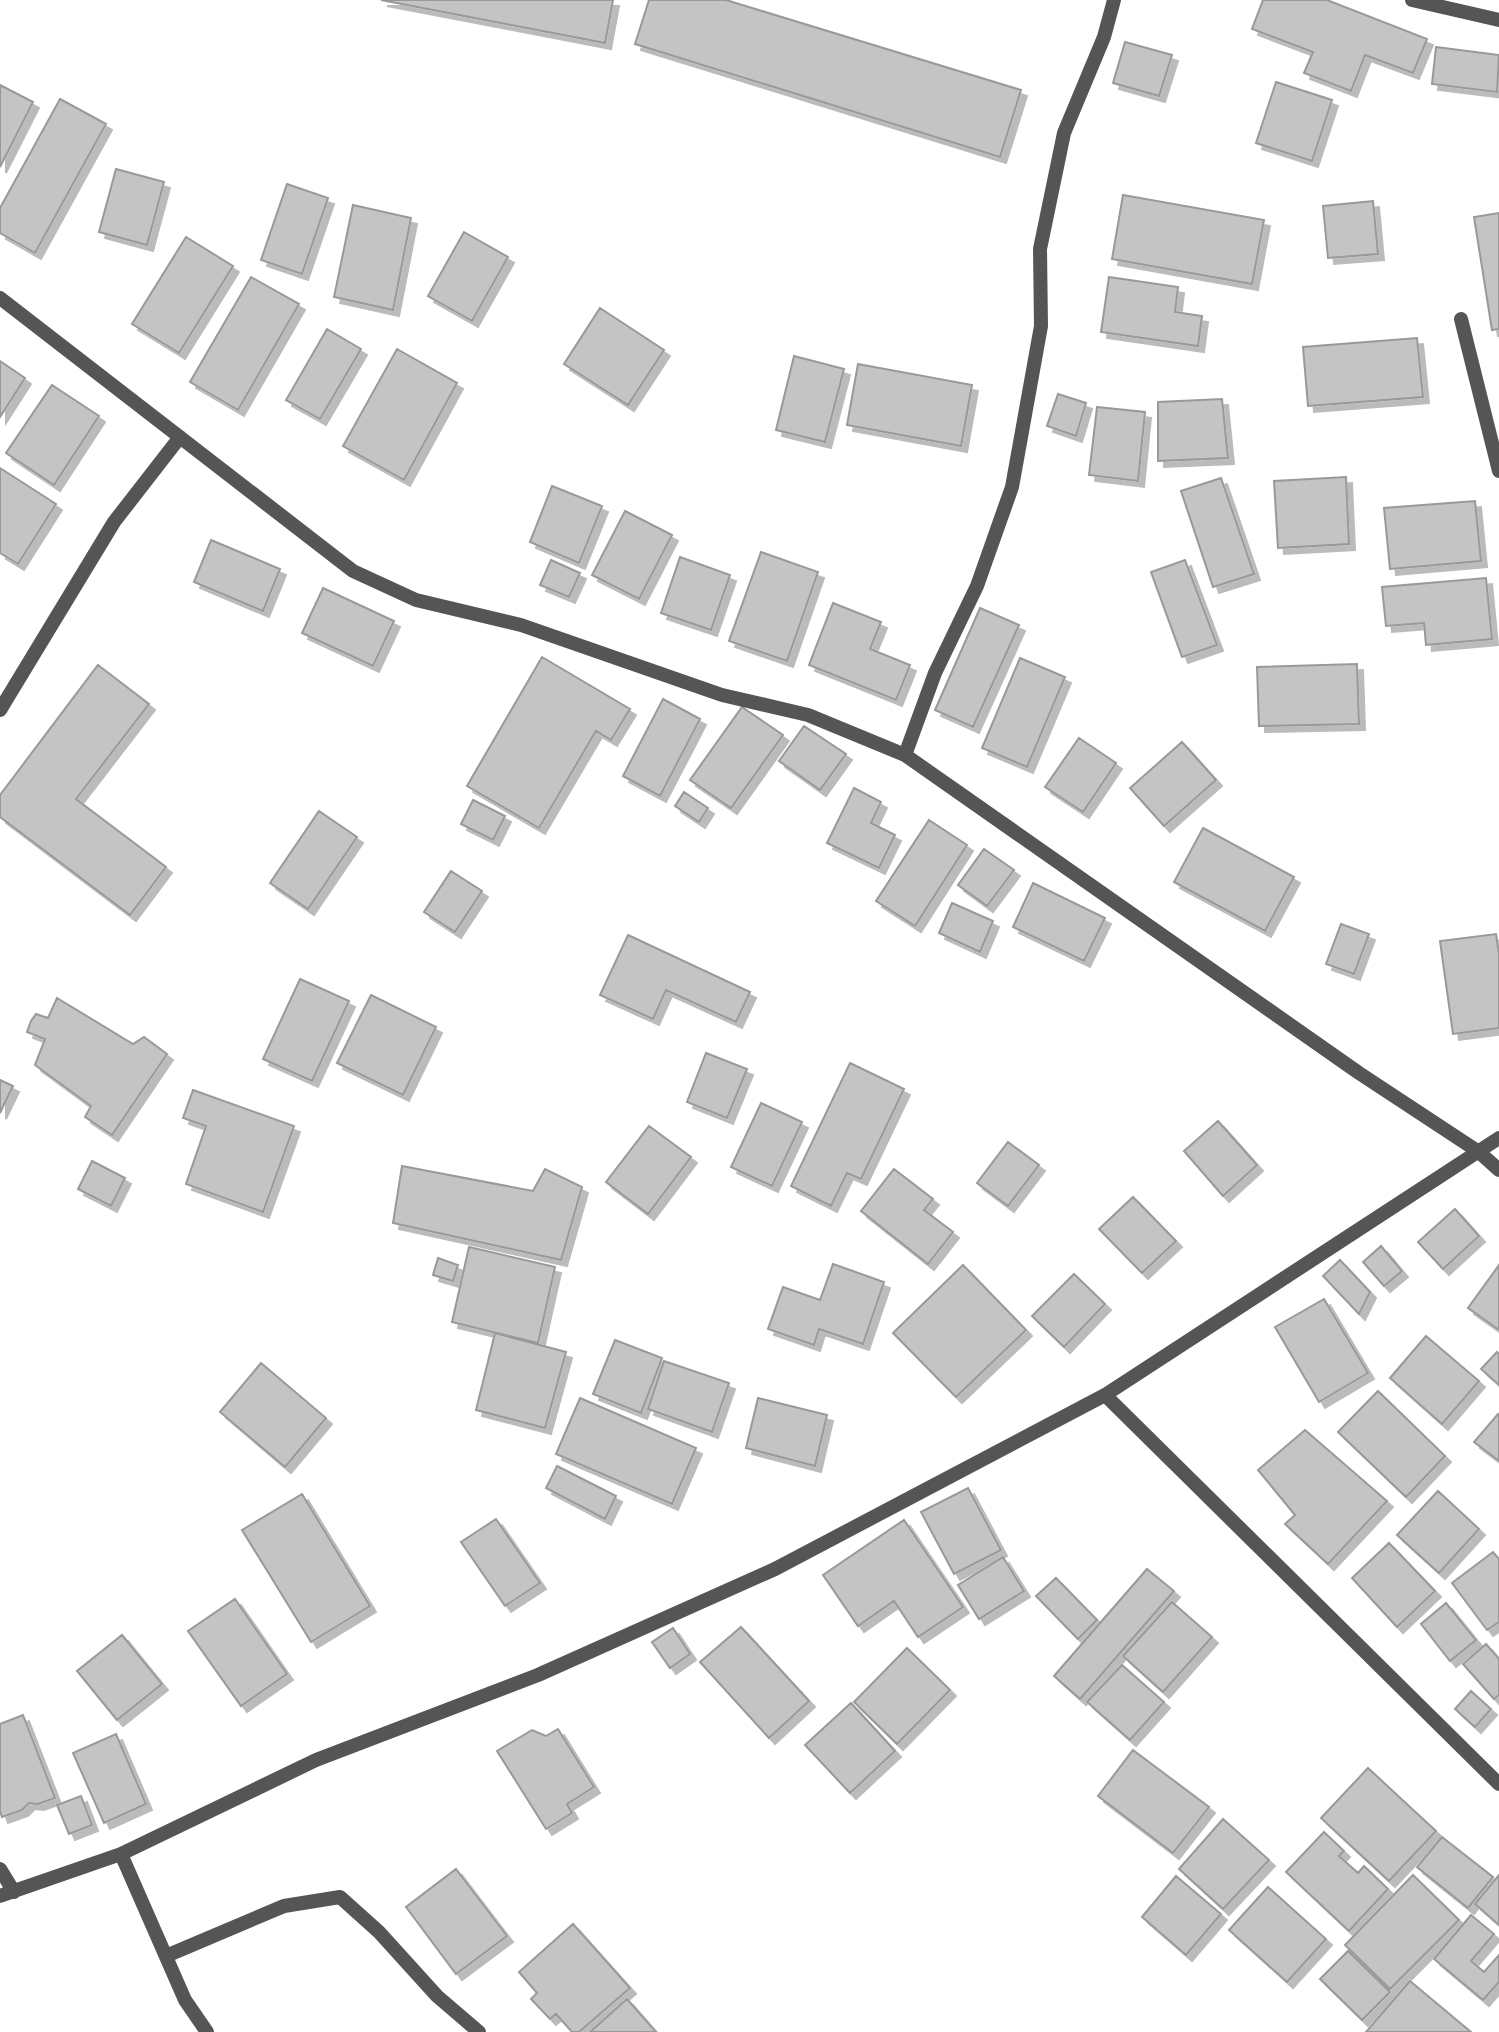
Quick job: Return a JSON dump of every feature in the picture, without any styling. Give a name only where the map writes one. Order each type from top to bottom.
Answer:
[{"type":"street","points":[[905,755],[935,673],[977,586],[1012,487],[1041,326],[1040,249],[1064,133],[1104,37],[1114,0]]},
{"type":"street","points":[[1412,0],[1468,6],[1499,20]]},
{"type":"street","points":[[0,299],[353,571],[416,600],[521,625],[722,695],[808,715],[905,755],[1359,1073],[1479,1152],[1499,1170]]},
{"type":"street","points":[[1461,320],[1499,471]]},
{"type":"street","points":[[0,710],[114,522],[180,437]]},
{"type":"street","points":[[0,1869],[7,1894],[121,1854],[316,1760],[538,1675],[775,1569],[1105,1395],[1499,1138]]},
{"type":"street","points":[[1105,1395],[1499,1784]]},
{"type":"street","points":[[121,1854],[186,2000],[207,2032]]},
{"type":"street","points":[[166,1956],[284,1906],[340,1897],[379,1931],[437,1996],[479,2032]]},
{"type":"building","points":[[381,0],[613,0],[605,43]]},
{"type":"building","points":[[649,0],[726,0],[1021,90],[1000,157],[635,44]]},
{"type":"building","points":[[1263,0],[1327,0],[1427,39],[1413,73],[1365,55],[1351,91],[1304,73],[1313,52],[1252,29]]},
{"type":"building","points":[[1125,42],[1172,55],[1159,96],[1113,83]]},
{"type":"building","points":[[1436,47],[1499,55],[1497,92],[1432,84]]},
{"type":"building","points":[[1276,82],[1332,100],[1312,161],[1256,143]]},
{"type":"building","points":[[0,85],[33,102],[0,167]]},
{"type":"building","points":[[60,99],[106,124],[35,253],[0,233],[0,208]]},
{"type":"building","points":[[116,169],[164,182],[147,245],[99,232]]},
{"type":"building","points":[[287,184],[328,198],[302,274],[261,260]]},
{"type":"building","points":[[1123,195],[1264,220],[1252,284],[1112,259]]},
{"type":"building","points":[[1373,201],[1378,254],[1328,258],[1323,206]]},
{"type":"building","points":[[353,205],[411,218],[393,310],[334,297]]},
{"type":"building","points":[[1499,213],[1499,329],[1492,330],[1474,217]]},
{"type":"building","points":[[464,232],[508,257],[472,321],[428,296]]},
{"type":"building","points":[[186,237],[233,266],[179,353],[132,324]]},
{"type":"building","points":[[251,277],[299,304],[238,410],[190,382]]},
{"type":"building","points":[[1109,277],[1178,287],[1175,312],[1202,316],[1198,346],[1101,332]]},
{"type":"building","points":[[600,308],[664,350],[628,405],[564,364]]},
{"type":"building","points":[[327,329],[361,349],[320,419],[286,400]]},
{"type":"building","points":[[1417,338],[1423,397],[1308,406],[1303,347]]},
{"type":"building","points":[[397,349],[457,383],[404,480],[343,446]]},
{"type":"building","points":[[794,356],[844,369],[825,442],[776,430]]},
{"type":"building","points":[[0,361],[25,378],[0,417]]},
{"type":"building","points":[[858,364],[972,385],[961,446],[847,425]]},
{"type":"building","points":[[52,385],[99,416],[54,485],[6,453]]},
{"type":"building","points":[[1058,394],[1086,403],[1076,436],[1047,426]]},
{"type":"building","points":[[1222,399],[1228,458],[1158,461],[1158,402]]},
{"type":"building","points":[[1097,407],[1145,412],[1138,481],[1089,475]]},
{"type":"building","points":[[0,468],[56,504],[18,564],[0,553]]},
{"type":"building","points":[[1346,477],[1349,544],[1278,548],[1274,481]]},
{"type":"building","points":[[1221,478],[1254,574],[1213,587],[1181,491]]},
{"type":"building","points":[[552,486],[602,506],[579,563],[530,542]]},
{"type":"building","points":[[1475,501],[1481,561],[1390,569],[1384,508]]},
{"type":"building","points":[[625,511],[672,535],[639,599],[592,575]]},
{"type":"building","points":[[211,540],[280,569],[263,611],[194,582]]},
{"type":"building","points":[[761,552],[818,572],[787,661],[729,641]]},
{"type":"building","points":[[680,557],[730,575],[711,630],[661,613]]},
{"type":"building","points":[[551,560],[580,573],[569,597],[540,585]]},
{"type":"building","points":[[1185,560],[1217,645],[1182,657],[1151,572]]},
{"type":"building","points":[[1486,578],[1492,639],[1426,645],[1424,623],[1386,626],[1382,587]]},
{"type":"building","points":[[323,588],[394,621],[373,666],[302,633]]},
{"type":"building","points":[[833,603],[881,622],[870,649],[910,665],[896,700],[809,665]]},
{"type":"building","points":[[980,608],[1019,625],[973,727],[935,710]]},
{"type":"building","points":[[542,657],[630,709],[611,740],[596,731],[539,828],[467,786]]},
{"type":"building","points":[[1020,658],[1065,677],[1027,767],[982,748]]},
{"type":"building","points":[[1357,664],[1359,724],[1259,726],[1257,667]]},
{"type":"building","points":[[98,665],[149,704],[76,799],[166,867],[130,915],[0,817],[0,795]]},
{"type":"building","points":[[663,699],[700,719],[660,796],[623,776]]},
{"type":"building","points":[[742,707],[783,735],[731,808],[690,780]]},
{"type":"building","points":[[804,726],[846,754],[820,790],[779,761]]},
{"type":"building","points":[[1079,738],[1116,763],[1083,812],[1045,787]]},
{"type":"building","points":[[1182,742],[1216,780],[1164,826],[1130,788]]},
{"type":"building","points":[[854,788],[881,802],[871,823],[895,835],[879,868],[827,843]]},
{"type":"building","points":[[684,792],[708,808],[699,822],[675,806]]},
{"type":"building","points":[[473,800],[505,816],[493,840],[461,824]]},
{"type":"building","points":[[319,811],[357,837],[308,909],[270,883]]},
{"type":"building","points":[[929,820],[967,845],[915,926],[876,901]]},
{"type":"building","points":[[1203,828],[1294,877],[1265,931],[1174,882]]},
{"type":"building","points":[[984,849],[1014,870],[987,906],[958,885]]},
{"type":"building","points":[[451,871],[482,891],[455,932],[424,912]]},
{"type":"building","points":[[1033,883],[1105,918],[1084,961],[1013,927]]},
{"type":"building","points":[[952,903],[993,921],[980,952],[939,933]]},
{"type":"building","points":[[1341,924],[1369,934],[1354,974],[1326,964]]},
{"type":"building","points":[[1496,934],[1499,954],[1499,1028],[1453,1034],[1440,941]]},
{"type":"building","points":[[628,935],[750,992],[736,1022],[666,990],[653,1019],[600,995]]},
{"type":"building","points":[[300,979],[349,1001],[312,1081],[263,1059]]},
{"type":"building","points":[[371,995],[436,1027],[403,1095],[337,1063]]},
{"type":"building","points":[[57,998],[133,1044],[144,1037],[167,1054],[112,1135],[85,1117],[91,1106],[35,1065],[45,1039],[27,1032],[36,1014],[48,1018]]},
{"type":"building","points":[[706,1053],[747,1069],[727,1118],[687,1102]]},
{"type":"building","points":[[850,1063],[904,1089],[861,1179],[847,1173],[831,1206],[791,1186]]},
{"type":"building","points":[[0,1080],[13,1086],[0,1113]]},
{"type":"building","points":[[193,1090],[294,1126],[263,1212],[186,1184],[206,1126],[183,1118]]},
{"type":"building","points":[[761,1103],[802,1122],[772,1186],[731,1167]]},
{"type":"building","points":[[1218,1121],[1257,1165],[1223,1196],[1184,1151]]},
{"type":"building","points":[[649,1126],[691,1157],[648,1214],[606,1182]]},
{"type":"building","points":[[1008,1142],[1039,1165],[1008,1206],[977,1183]]},
{"type":"building","points":[[92,1161],[125,1178],[111,1206],[78,1189]]},
{"type":"building","points":[[402,1166],[533,1191],[545,1169],[582,1187],[561,1260],[393,1223]]},
{"type":"building","points":[[894,1169],[933,1199],[924,1210],[953,1232],[928,1264],[861,1211]]},
{"type":"building","points":[[1133,1197],[1176,1241],[1142,1273],[1099,1229]]},
{"type":"building","points":[[1455,1209],[1479,1236],[1443,1269],[1418,1242]]},
{"type":"building","points":[[1381,1246],[1402,1271],[1384,1286],[1363,1262]]},
{"type":"building","points":[[469,1247],[555,1267],[538,1343],[452,1322]]},
{"type":"building","points":[[438,1258],[458,1265],[453,1281],[433,1275]]},
{"type":"building","points":[[1340,1260],[1370,1292],[1359,1314],[1323,1276]]},
{"type":"building","points":[[833,1264],[884,1282],[863,1344],[819,1329],[814,1345],[768,1329],[783,1287],[820,1300]]},
{"type":"building","points":[[963,1265],[1026,1330],[956,1397],[893,1333]]},
{"type":"building","points":[[1499,1265],[1499,1330],[1468,1308]]},
{"type":"building","points":[[1074,1274],[1105,1304],[1064,1347],[1032,1316]]},
{"type":"building","points":[[1324,1299],[1368,1373],[1319,1402],[1275,1327]]},
{"type":"building","points":[[495,1333],[566,1352],[545,1428],[476,1410]]},
{"type":"building","points":[[1426,1336],[1479,1381],[1442,1424],[1390,1378]]},
{"type":"building","points":[[615,1340],[662,1358],[641,1413],[593,1394]]},
{"type":"building","points":[[1497,1352],[1499,1354],[1499,1385],[1481,1369]]},
{"type":"building","points":[[664,1361],[729,1383],[712,1432],[648,1409]]},
{"type":"building","points":[[261,1363],[326,1418],[285,1467],[220,1412]]},
{"type":"building","points":[[1378,1391],[1445,1456],[1406,1497],[1338,1432]]},
{"type":"building","points":[[580,1398],[696,1448],[672,1504],[556,1454]]},
{"type":"building","points":[[758,1398],[827,1415],[815,1466],[746,1448]]},
{"type":"building","points":[[1499,1415],[1499,1461],[1474,1442]]},
{"type":"building","points":[[1305,1430],[1387,1501],[1328,1564],[1285,1524],[1295,1515],[1258,1470]]},
{"type":"building","points":[[557,1466],[616,1496],[605,1519],[546,1488]]},
{"type":"building","points":[[968,1488],[1001,1550],[954,1574],[921,1512]]},
{"type":"building","points":[[1438,1491],[1479,1529],[1439,1573],[1397,1535]]},
{"type":"building","points":[[302,1494],[370,1606],[311,1642],[242,1530]]},
{"type":"building","points":[[496,1519],[540,1583],[505,1606],[461,1542]]},
{"type":"building","points":[[904,1520],[963,1607],[918,1637],[894,1601],[858,1626],[823,1575]]},
{"type":"building","points":[[1389,1543],[1435,1591],[1397,1627],[1352,1578]]},
{"type":"building","points":[[1493,1552],[1499,1559],[1499,1622],[1487,1630],[1452,1583]]},
{"type":"building","points":[[1003,1557],[1024,1591],[979,1619],[958,1585]]},
{"type":"building","points":[[1147,1569],[1174,1591],[1080,1699],[1054,1676]]},
{"type":"building","points":[[1056,1578],[1097,1620],[1078,1639],[1036,1596]]},
{"type":"building","points":[[235,1599],[287,1674],[241,1706],[188,1631]]},
{"type":"building","points":[[1172,1602],[1212,1637],[1163,1692],[1123,1656]]},
{"type":"building","points":[[1446,1603],[1476,1640],[1450,1661],[1421,1624]]},
{"type":"building","points":[[741,1627],[809,1701],[769,1738],[700,1662]]},
{"type":"building","points":[[673,1628],[690,1654],[670,1668],[652,1642]]},
{"type":"building","points":[[122,1635],[162,1684],[117,1720],[77,1671]]},
{"type":"building","points":[[1486,1644],[1499,1659],[1499,1695],[1494,1699],[1463,1664]]},
{"type":"building","points":[[907,1648],[950,1690],[897,1744],[854,1702]]},
{"type":"building","points":[[1122,1665],[1164,1702],[1130,1740],[1087,1702]]},
{"type":"building","points":[[1471,1691],[1491,1709],[1475,1727],[1455,1709]]},
{"type":"building","points":[[851,1703],[895,1751],[850,1793],[805,1745]]},
{"type":"building","points":[[23,1715],[55,1798],[38,1804],[29,1803],[22,1810],[2,1817],[0,1724]]},
{"type":"building","points":[[558,1729],[594,1787],[567,1804],[572,1813],[546,1829],[497,1751],[532,1730],[546,1736]]},
{"type":"building","points":[[116,1734],[146,1804],[104,1823],[73,1753]]},
{"type":"building","points":[[1133,1750],[1209,1807],[1173,1853],[1098,1796]]},
{"type":"building","points":[[1368,1768],[1436,1831],[1389,1881],[1321,1818]]},
{"type":"building","points":[[81,1796],[92,1825],[69,1834],[57,1805]]},
{"type":"building","points":[[1223,1819],[1269,1860],[1223,1909],[1179,1869]]},
{"type":"building","points":[[1324,1832],[1344,1851],[1339,1856],[1358,1873],[1364,1866],[1388,1889],[1349,1931],[1286,1872]]},
{"type":"building","points":[[1442,1837],[1493,1877],[1468,1908],[1417,1867]]},
{"type":"building","points":[[456,1869],[507,1936],[456,1974],[406,1907]]},
{"type":"building","points":[[1413,1875],[1459,1920],[1390,1989],[1345,1945]]},
{"type":"building","points":[[1499,1875],[1499,1925],[1475,1904]]},
{"type":"building","points":[[1176,1876],[1221,1914],[1186,1955],[1142,1917]]},
{"type":"building","points":[[1268,1887],[1326,1939],[1287,1982],[1229,1930]]},
{"type":"building","points":[[1471,1915],[1494,1934],[1471,1961],[1484,1972],[1499,1955],[1499,1982],[1483,2000],[1434,1959]]},
{"type":"building","points":[[573,1924],[630,1988],[579,2032],[572,2032],[556,2014],[550,2019],[531,1999],[537,1993],[519,1972]]},
{"type":"building","points":[[1348,1951],[1390,1992],[1362,2020],[1320,1979]]},
{"type":"building","points":[[1410,1981],[1471,2032],[1366,2032]]},
{"type":"building","points":[[627,1999],[656,2032],[590,2032]]}]
